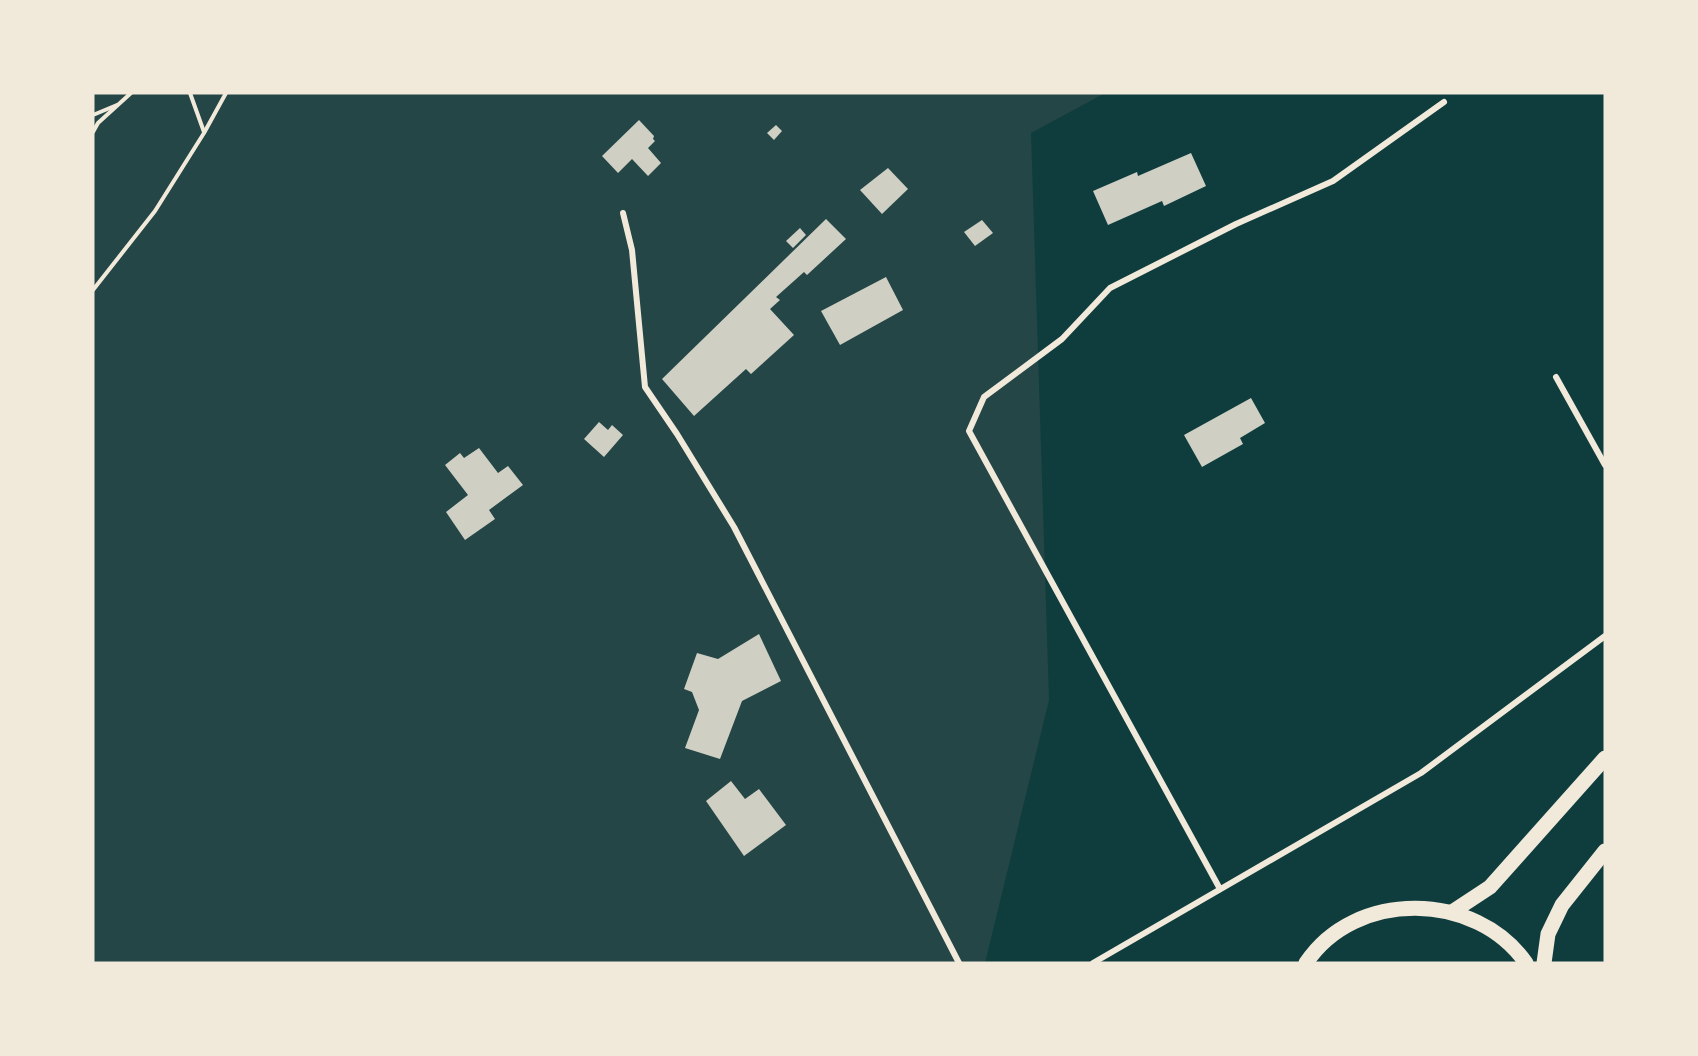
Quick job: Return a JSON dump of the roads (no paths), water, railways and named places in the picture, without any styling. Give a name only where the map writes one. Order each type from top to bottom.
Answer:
[{"type":"main road","points":[[1452,912],[1490,887],[1605,758]]},
{"type":"main road","points":[[1544,963],[1548,934],[1562,906],[1605,851]]},
{"type":"main road","points":[[1306,963],[1331,937],[1358,920],[1388,910],[1421,907],[1452,912],[1480,923],[1504,939],[1526,963]]},
{"type":"street","points":[[1220,889],[969,431],[984,397],[1062,339],[1110,288],[1236,224],[1333,181],[1444,102]]},
{"type":"street","points":[[623,213],[632,250],[645,387],[734,527],[959,963]]},
{"type":"street","points":[[1556,377],[1605,465]]},
{"type":"street","points":[[1093,963],[1421,772],[1605,636]]}]
